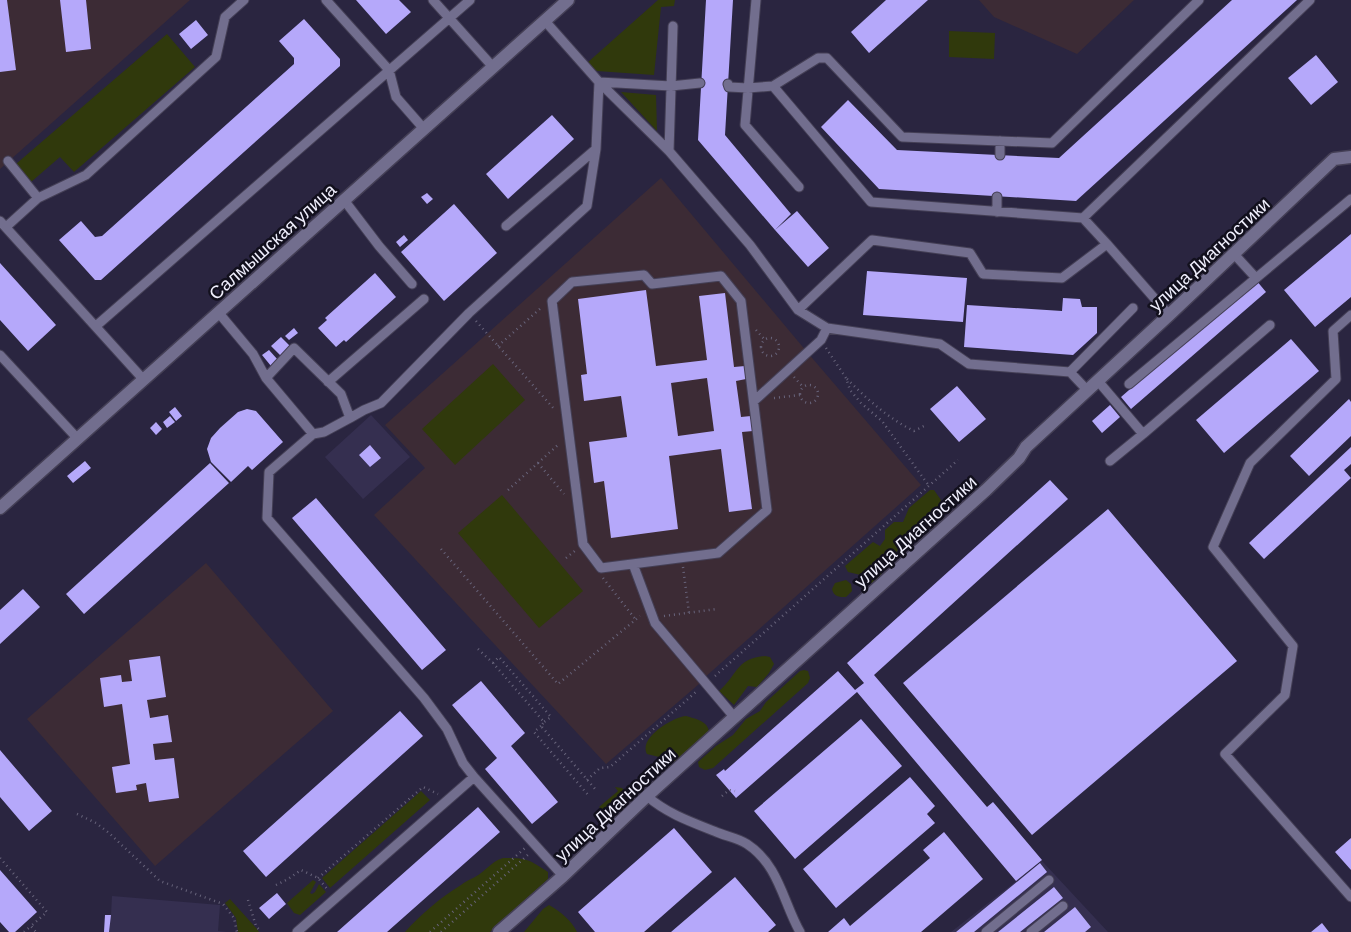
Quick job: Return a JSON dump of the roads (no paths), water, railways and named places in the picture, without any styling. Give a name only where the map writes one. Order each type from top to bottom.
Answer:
[{"type":"street","name":"Салмышская улица","points":[[0,508],[568,0]]},
{"type":"street","name":"улица Диагностики","points":[[499,932],[563,876],[647,796],[986,490],[1019,458],[1026,447],[1169,316],[1334,159],[1351,156]]},
{"type":"lane","points":[[143,379],[3,224],[38,198],[86,175],[216,58],[224,17],[244,0]]},
{"type":"lane","points":[[326,0],[389,70],[396,97],[424,128]]},
{"type":"lane","points":[[433,0],[493,67]]},
{"type":"lane","points":[[96,326],[470,0]]},
{"type":"lane","points":[[756,0],[744,125],[799,187]]},
{"type":"lane","points":[[728,84],[729,87],[748,88],[773,86],[818,58],[827,58],[902,137],[1052,143],[1199,0]]},
{"type":"lane","points":[[1083,218],[1310,0]]},
{"type":"lane","points":[[544,21],[600,82],[669,151],[750,245],[798,310],[827,328],[940,344],[969,364],[1070,372],[1088,391]]},
{"type":"lane","points":[[669,151],[673,26]]},
{"type":"lane","points":[[600,82],[671,86],[700,83]]},
{"type":"lane","points":[[563,876],[463,764],[447,729],[424,698],[268,518],[269,472],[313,434],[324,432],[381,403],[468,313],[587,206],[596,150],[600,82]]},
{"type":"lane","points":[[773,86],[871,202],[1083,218],[1169,316]]},
{"type":"lane","points":[[1000,141],[1000,155]]},
{"type":"lane","points":[[506,226],[596,150]]},
{"type":"lane","points":[[8,161],[38,198]]},
{"type":"lane","points":[[997,196],[997,212]]},
{"type":"lane","points":[[1129,384],[1351,199]]},
{"type":"lane","points":[[344,200],[378,246],[412,284]]},
{"type":"lane","points":[[798,310],[872,240],[970,253],[983,274],[1062,278],[1107,244]]},
{"type":"lane","points":[[1234,254],[1256,278]]},
{"type":"lane","points":[[644,275],[652,284],[721,276],[741,300],[754,401],[767,510],[718,553],[602,568],[583,544],[552,301],[572,282],[644,275]]},
{"type":"lane","points":[[328,382],[424,299]]},
{"type":"lane","points":[[1070,372],[1133,308]]},
{"type":"lane","points":[[218,312],[253,354],[266,378],[313,434]]},
{"type":"lane","points":[[1351,315],[1333,331],[1336,379],[1250,463],[1213,547],[1293,646],[1285,695],[1226,754],[1351,897]]},
{"type":"lane","points":[[1110,461],[1270,325]]},
{"type":"lane","points":[[754,401],[821,340],[827,328]]},
{"type":"lane","points":[[266,378],[294,348],[341,394],[350,418]]},
{"type":"lane","points":[[0,355],[77,438]]},
{"type":"lane","points":[[1098,381],[1143,434]]},
{"type":"lane","points":[[633,564],[655,623],[735,718]]},
{"type":"lane","points":[[298,932],[474,777]]},
{"type":"lane","points":[[647,796],[659,806],[749,845],[765,861],[779,881],[800,932]]},
{"type":"lane","points":[[986,932],[1049,880]]},
{"type":"lane","points":[[1031,932],[1063,906]]}]
